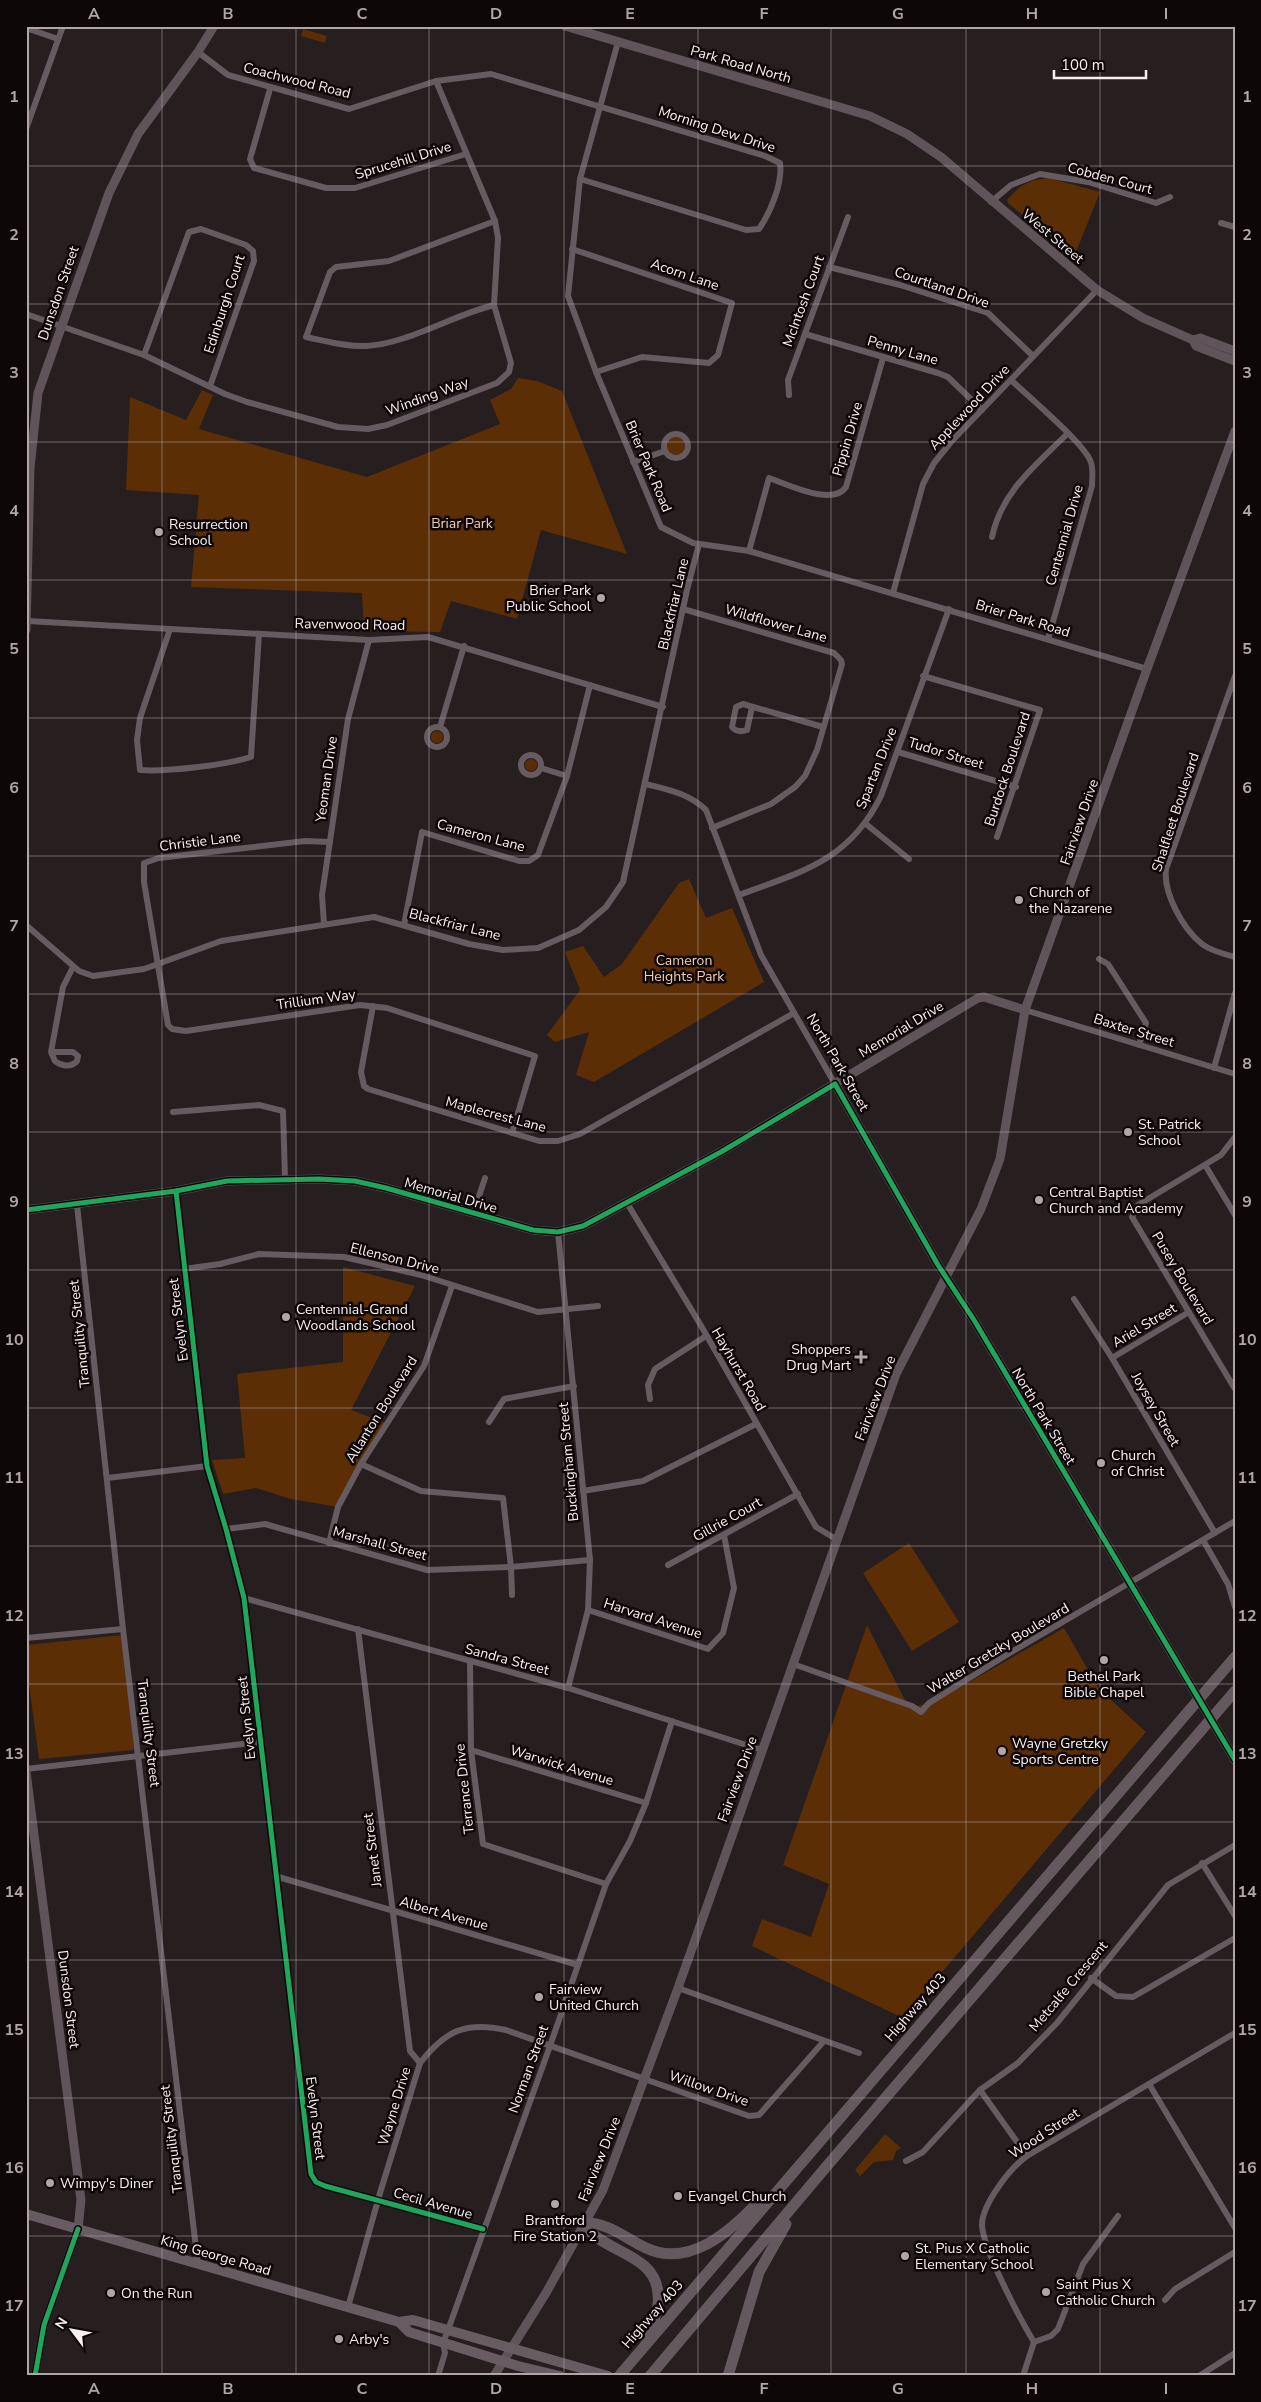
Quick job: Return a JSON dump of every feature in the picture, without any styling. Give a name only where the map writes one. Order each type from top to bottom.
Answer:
[{"type":"highway","name":"Highway 403","points":[[616,2375],[828,2132],[1235,1657]]},
{"type":"highway","points":[[650,2376],[826,2167],[1235,1691]]},
{"type":"highway","points":[[586,2222],[601,2223],[647,2248],[668,2255],[682,2255],[706,2246],[748,2212],[828,2132]]},
{"type":"highway","points":[[728,2376],[759,2272],[778,2235],[826,2167]]},
{"type":"highway","points":[[586,2222],[594,2235],[638,2260],[651,2272],[658,2286],[659,2305],[652,2325],[616,2375]]},
{"type":"main road","name":"Dunsdon Street","points":[[27,625],[28,468],[38,393],[60,326],[113,184],[138,134],[198,52],[214,26]]},
{"type":"main road","name":"Park Road North","points":[[565,26],[870,116],[907,134]]},
{"type":"main road","name":"West Street","points":[[907,134],[948,163],[991,202],[1097,290],[1143,318],[1192,340],[1196,346],[1235,361]]},
{"type":"main road","name":"West Street","points":[[1192,340],[1200,338],[1235,351]]},
{"type":"main road","name":"Fairview Drive","points":[[494,2376],[586,2222],[603,2190],[678,1988],[896,1374],[979,1215],[1000,1159],[1025,1010],[1147,669],[1235,431]]},
{"type":"main road","name":"Memorial Drive","points":[[26,1210],[176,1191],[226,1181],[285,1179],[355,1181],[533,1230],[558,1232],[583,1226],[721,1152],[978,998],[984,997],[1025,1010]]},
{"type":"main road","name":"North Park Street","points":[[835,1084],[945,1277],[974,1320],[1235,1760]]},
{"type":"main road","name":"Dunsdon Street","points":[[26,1770],[81,2200],[78,2229]]},
{"type":"main road","name":"King George Road","points":[[26,2214],[399,2322],[413,2320],[593,2371],[616,2375]]},
{"type":"main road","name":"King George Road","points":[[399,2322],[409,2332],[444,2348],[560,2376]]},
{"type":"street","points":[[26,128],[63,26]]},
{"type":"street","points":[[26,28],[58,39]]},
{"type":"street","name":"Brier Park Road","points":[[618,42],[580,179],[568,296],[596,372],[661,527],[678,537],[699,544],[749,551],[1147,669]]},
{"type":"street","name":"Coachwood Road","points":[[198,52],[228,75],[270,89],[349,109],[436,80],[491,74],[600,106]]},
{"type":"street","name":"Winding Way","points":[[26,314],[144,355],[236,398],[338,427],[368,429],[387,425],[488,387],[505,376],[511,363],[494,305],[498,238],[495,222],[436,80]]},
{"type":"street","name":"Sprucehill Drive","points":[[270,89],[250,159],[254,168],[326,188],[354,188],[466,154]]},
{"type":"street","name":"Morning Dew Drive","points":[[580,179],[746,230],[759,229],[766,218],[781,173],[780,163],[765,156],[600,106]]},
{"type":"street","name":"Cobden Court","points":[[991,202],[1011,185],[1040,174],[1088,182],[1156,203],[1170,198]]},
{"type":"street","name":"McIntosh Court","points":[[789,395],[788,380],[848,217]]},
{"type":"street","points":[[494,305],[386,344],[344,346],[306,337],[330,272],[336,268],[389,261],[495,222]]},
{"type":"street","points":[[1221,223],[1235,228]]},
{"type":"street","name":"Edinburgh Court","points":[[144,355],[189,232],[201,229],[246,245],[253,251],[254,261],[210,386]]},
{"type":"street","name":"Acorn Lane","points":[[572,249],[732,303],[718,355],[709,363],[642,357],[596,372]]},
{"type":"street","name":"Courtland Drive","points":[[828,267],[900,285],[988,314],[1033,356]]},
{"type":"street","name":"Applewood Drive","points":[[893,593],[923,484],[928,473],[946,448],[1097,290]]},
{"type":"street","name":"Penny Lane","points":[[805,334],[948,377],[982,410]]},
{"type":"street","name":"Pippin Drive","points":[[749,551],[769,478],[820,495],[837,496],[843,492],[883,358]]},
{"type":"street","name":"Centennial Drive","points":[[1011,380],[1090,458],[1093,469],[1092,486],[1048,639]]},
{"type":"street","points":[[992,537],[996,521],[1006,498],[1067,434]]},
{"type":"street","points":[[633,462],[665,451]]},
{"type":"street","name":"Blackfriar Lane","points":[[26,925],[73,967],[86,975],[102,976],[144,969],[158,962],[221,941],[374,917],[469,944],[503,950],[538,948],[579,930],[606,907],[623,882],[699,544]]},
{"type":"street","name":"Wildflower Lane","points":[[683,609],[834,653],[842,664],[811,764],[795,787],[771,804],[712,828]]},
{"type":"street","name":"Spartan Drive","points":[[739,895],[824,862],[866,824],[881,796],[898,752],[923,676],[949,609]]},
{"type":"street","name":"Ravenwood Road","points":[[27,625],[170,629],[369,640],[428,637],[464,646],[663,707]]},
{"type":"street","points":[[170,629],[140,718],[137,740],[140,770],[155,771],[236,762],[251,757],[259,634]]},
{"type":"street","name":"Yeoman Drive","points":[[324,924],[322,895],[348,719],[369,640]]},
{"type":"street","points":[[440,727],[464,646]]},
{"type":"street","name":"Burdock Boulevard","points":[[923,676],[1040,710],[1016,787],[997,836]]},
{"type":"street","name":"Shalfleet Boulevard","points":[[1235,676],[1166,869],[1165,879],[1171,899],[1195,937],[1213,950],[1235,957]]},
{"type":"street","name":"Cameron Lane","points":[[404,925],[422,832],[519,861],[534,859],[541,850],[567,776],[590,685]]},
{"type":"street","points":[[752,707],[823,726]]},
{"type":"street","name":"Tudor Street","points":[[898,752],[1016,787]]},
{"type":"street","points":[[541,768],[567,776]]},
{"type":"street","name":"North Park Street","points":[[646,784],[684,794],[706,810],[761,955],[835,1084]]},
{"type":"street","points":[[866,824],[909,859]]},
{"type":"street","name":"Christie Lane","points":[[158,962],[144,882],[144,863],[158,858],[304,841],[330,842]]},
{"type":"street","points":[[1099,959],[1108,964],[1146,1023],[1139,1045]]},
{"type":"street","name":"Trillium Way","points":[[158,962],[166,1020],[172,1029],[179,1031],[360,1005],[387,1008],[535,1056],[512,1133]]},
{"type":"street","points":[[52,1052],[63,987],[73,967]]},
{"type":"street","points":[[1214,1068],[1235,993]]},
{"type":"street","name":"Maplecrest Lane","points":[[373,1006],[361,1072],[364,1086],[374,1092],[512,1133],[551,1142],[573,1137],[794,1013]]},
{"type":"street","name":"Baxter Street","points":[[1025,1010],[1235,1074]]},
{"type":"street","points":[[173,1112],[259,1105],[283,1112],[285,1179]]},
{"type":"street","name":"Pusey Boulevard","points":[[1235,1137],[1221,1155],[1138,1205],[1132,1217],[1235,1389]]},
{"type":"street","points":[[1205,1165],[1235,1215]]},
{"type":"street","points":[[473,1214],[485,1178]]},
{"type":"street","name":"Evelyn Street","points":[[176,1191],[207,1466],[244,1598],[275,1876],[312,2174],[316,2182],[325,2186],[378,2199]]},
{"type":"street","name":"Hayhurst Road","points":[[627,1203],[816,1527],[836,1539]]},
{"type":"street","name":"Tranquility Street","points":[[77,1205],[123,1629],[198,2265]]},
{"type":"street","name":"Buckingham Street","points":[[558,1232],[567,1308],[590,1560],[588,1610],[568,1688]]},
{"type":"street","name":"Ellenson Drive","points":[[184,1269],[220,1264],[259,1254],[344,1257],[421,1275],[538,1312],[598,1306]]},
{"type":"street","name":"Allanton Boulevard","points":[[329,1543],[338,1507],[361,1464],[424,1366],[452,1286]]},
{"type":"street","name":"Joysey Street","points":[[1074,1299],[1112,1358],[1215,1533]]},
{"type":"street","name":"Ariel Street","points":[[1112,1358],[1189,1312]]},
{"type":"street","points":[[650,1400],[648,1385],[655,1369],[706,1336]]},
{"type":"street","points":[[489,1422],[504,1399],[574,1386]]},
{"type":"street","points":[[583,1491],[643,1481],[756,1424]]},
{"type":"street","points":[[361,1464],[421,1491],[503,1498],[511,1566],[512,1595]]},
{"type":"street","points":[[107,1478],[207,1466]]},
{"type":"street","name":"Gillrie Court","points":[[668,1565],[798,1494]]},
{"type":"street","points":[[1131,1584],[1235,1521]]},
{"type":"street","name":"Marshall Street","points":[[226,1529],[265,1524],[428,1570],[590,1560]]},
{"type":"street","name":"Harvard Avenue","points":[[588,1610],[708,1649],[723,1633],[734,1588],[724,1535]]},
{"type":"street","points":[[1203,1540],[1228,1584],[1235,1607]]},
{"type":"street","name":"Walter Gretzky Boulevard","points":[[793,1664],[912,1706],[921,1712],[929,1703],[1001,1658],[1131,1584]]},
{"type":"street","name":"Sandra Street","points":[[244,1598],[568,1688],[762,1750]]},
{"type":"street","points":[[26,1638],[123,1629]]},
{"type":"street","name":"Janet Street","points":[[358,1629],[410,2051],[420,2063]]},
{"type":"street","name":"Terrance Drive","points":[[470,1662],[471,1750],[483,1844],[606,1884]]},
{"type":"street","name":"Norman Street","points":[[438,2376],[448,2330],[606,1884],[630,1841],[646,1803],[672,1721]]},
{"type":"street","points":[[26,1770],[260,1742]]},
{"type":"street","name":"Warwick Avenue","points":[[471,1750],[646,1803]]},
{"type":"street","name":"Metcalfe Crescent","points":[[906,2161],[922,2152],[980,2090],[1018,2063],[1057,2023],[1091,1978],[1168,1885],[1235,1845]]},
{"type":"street","points":[[1202,1863],[1235,1916]]},
{"type":"street","name":"Albert Avenue","points":[[275,1876],[578,1965]]},
{"type":"street","points":[[1091,1978],[1116,1996],[1133,1997],[1235,1938]]},
{"type":"street","points":[[678,1988],[859,2053]]},
{"type":"street","name":"Wayne Drive","points":[[348,2307],[378,2199],[420,2063],[432,2047],[449,2034],[467,2027],[486,2025],[506,2030],[644,2079]]},
{"type":"street","name":"Wood Street","points":[[1034,2342],[1020,2318],[984,2238],[982,2224],[986,2208],[1013,2166],[1235,2033]]},
{"type":"street","name":"Willow Drive","points":[[644,2079],[749,2116],[759,2115],[824,2041]]},
{"type":"street","points":[[1150,2084],[1235,2228]]},
{"type":"street","points":[[980,2090],[1027,2156]]},
{"type":"street","name":"Cecil Avenue","points":[[378,2199],[483,2229]]},
{"type":"street","points":[[1022,2376],[1034,2342],[1051,2336],[1058,2329],[1083,2264],[1118,2216]]},
{"type":"street","points":[[35,2376],[44,2325],[78,2229]]},
{"type":"street","points":[[1166,2300],[1174,2289],[1235,2252]]},
{"type":"street","points":[[1199,2376],[1235,2354]]},
{"type":"green space","points":[[303,29],[327,36],[325,43],[301,36]]},
{"type":"green space","points":[[1049,178],[1100,192],[1074,257],[1008,203],[1007,200],[1025,184]]},
{"type":"green space","name":"Briar Park","points":[[518,378],[537,381],[562,391],[627,554],[541,530],[517,619],[451,601],[440,632],[364,631],[362,593],[191,587],[199,495],[126,490],[130,397],[186,420],[202,390],[213,395],[199,429],[367,477],[500,424],[490,400],[511,389]]},
{"type":"green space","points":[[676,437],[682,440],[685,446],[682,452],[676,455],[670,452],[667,446],[670,440]]},
{"type":"green space","points":[[437,731],[443,737],[437,743],[431,737]]},
{"type":"green space","points":[[531,759],[537,765],[531,771],[525,765]]},
{"type":"green space","name":"Cameron Heights Park","points":[[689,879],[706,918],[732,908],[764,982],[594,1082],[576,1075],[589,1032],[555,1042],[547,1035],[580,990],[565,952],[583,946],[604,977],[622,964],[679,883]]},
{"type":"green space","points":[[343,1267],[415,1286],[351,1410],[386,1423],[338,1507],[291,1499],[256,1488],[223,1494],[212,1460],[245,1458],[237,1374],[343,1362]]},
{"type":"green space","points":[[909,1543],[959,1622],[912,1651],[863,1573]]},
{"type":"green space","points":[[867,1625],[909,1708],[934,1702],[1064,1628],[1099,1689],[1146,1732],[903,2018],[752,1946],[762,1919],[811,1937],[829,1884],[783,1865]]},
{"type":"green space","points":[[123,1635],[134,1750],[39,1759],[26,1662],[26,1645]]},
{"type":"green space","points":[[885,2134],[901,2148],[896,2151],[893,2160],[874,2162],[860,2176],[855,2170]]},
{"type":"cycle path","points":[[26,1210],[176,1191],[227,1181],[319,1179],[355,1181],[533,1230],[558,1232],[583,1226],[721,1152],[835,1084],[938,1265],[974,1320],[1235,1760]]},
{"type":"cycle path","points":[[176,1191],[207,1466],[244,1598],[311,2174],[316,2182],[325,2186],[483,2229]]},
{"type":"cycle path","points":[[35,2376],[44,2325],[78,2229]]},
{"type":"place","name":"Resurrection School","points":[[159,532]]},
{"type":"place","name":"Brier Park Public School","points":[[601,598]]},
{"type":"place","name":"Church of the Nazarene","points":[[1019,900]]},
{"type":"place","name":"St. Patrick School","points":[[1128,1132]]},
{"type":"place","name":"Central Baptist Church and Academy","points":[[1039,1200]]},
{"type":"place","name":"Centennial-Grand Woodlands School","points":[[286,1317]]},
{"type":"place","name":"Shoppers Drug Mart","points":[[861,1357]]},
{"type":"place","name":"Church of Christ","points":[[1101,1463]]},
{"type":"place","name":"Bethel Park Bible Chapel","points":[[1104,1660]]},
{"type":"place","name":"Wayne Gretzky Sports Centre","points":[[1002,1751]]},
{"type":"place","name":"Fairview United Church","points":[[539,1997]]},
{"type":"place","name":"Wimpy's Diner","points":[[50,2183]]},
{"type":"place","name":"Evangel Church","points":[[678,2196]]},
{"type":"place","name":"Brantford Fire Station 2","points":[[555,2204]]},
{"type":"place","name":"St. Pius X Catholic Elementary School","points":[[905,2256]]},
{"type":"place","name":"Saint Pius X Catholic Church","points":[[1046,2292]]},
{"type":"place","name":"On the Run","points":[[111,2293]]},
{"type":"place","name":"Arby's","points":[[339,2339]]}]
